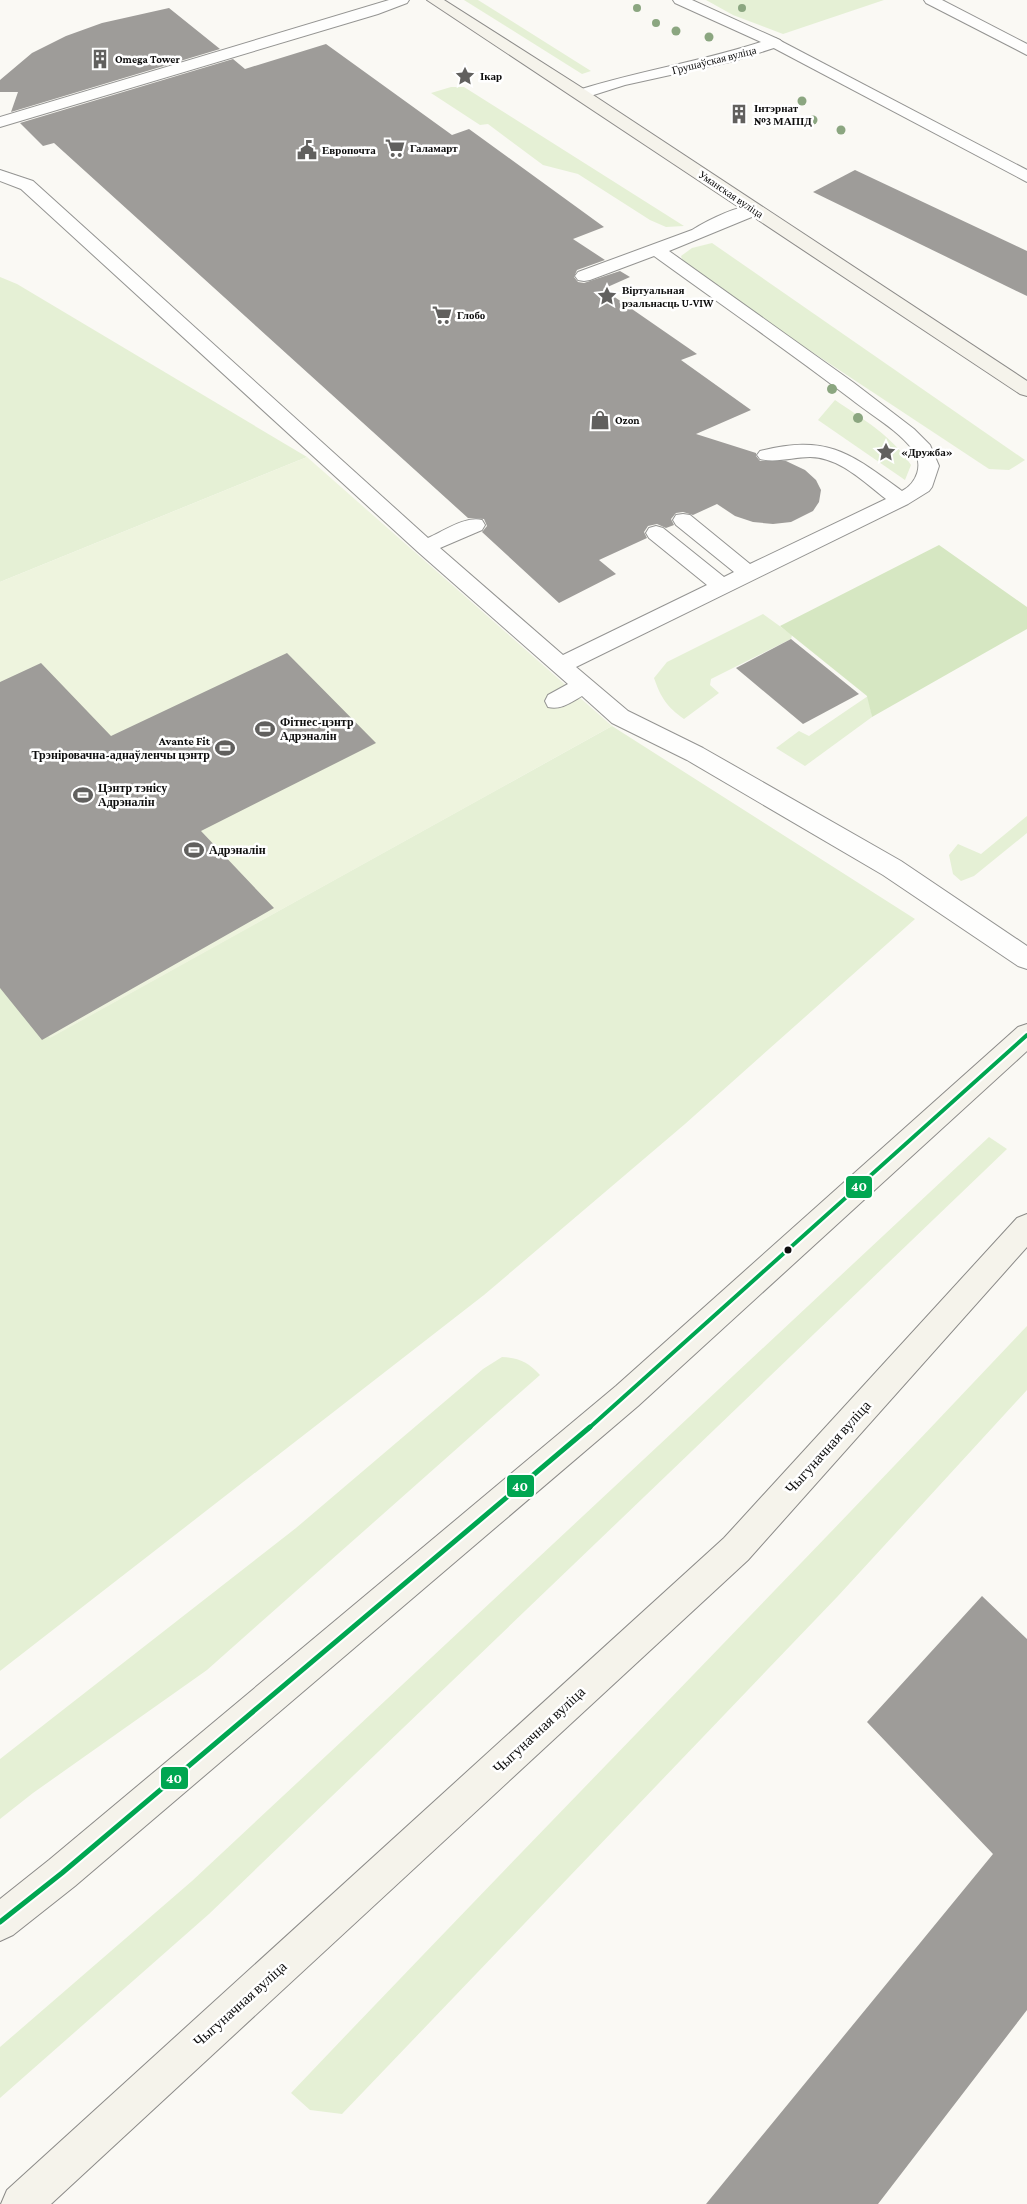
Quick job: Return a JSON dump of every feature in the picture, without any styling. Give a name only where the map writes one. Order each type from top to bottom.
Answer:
[{"type":"main road","name":"Уманская вуліца","points":[[434,0],[581,94],[1027,390]]},
{"type":"main road","points":[[0,1922],[70,1867],[627,1396],[1027,1035]]},
{"type":"main road","name":"Чыгуначная вуліца","points":[[21,2204],[736,1549],[1027,1227]]},
{"type":"street","points":[[297,34],[306,20],[369,0]]},
{"type":"street","points":[[0,122],[334,23],[402,0]]},
{"type":"street","name":"Грушаўская вуліца","points":[[680,0],[775,43]]},
{"type":"street","points":[[931,0],[1027,50]]},
{"type":"street","points":[[306,20],[334,23]]},
{"type":"street","points":[[775,43],[944,135],[1027,177]]},
{"type":"street","name":"Грушаўская вуліца","points":[[581,94],[621,81],[729,58],[775,43]]},
{"type":"street","points":[[0,175],[27,185],[425,546],[620,717],[695,754],[884,863],[1027,959]]},
{"type":"street","points":[[584,276],[754,210]]},
{"type":"street","points":[[561,665],[900,500],[922,487],[929,466],[923,449],[907,433],[847,387],[656,249]]},
{"type":"street","points":[[767,455],[827,452],[851,464],[900,500]]},
{"type":"street","points":[[683,520],[749,574]]},
{"type":"street","points":[[425,546],[475,525]]},
{"type":"street","points":[[656,533],[722,586]]},
{"type":"street","points":[[556,701],[583,685]]},
{"type":"green space","points":[[464,0],[478,0],[591,71],[582,74]]},
{"type":"green space","points":[[706,0],[884,0],[783,34],[733,15]]},
{"type":"green space","points":[[451,87],[464,87],[684,226],[666,227],[650,220],[578,174],[543,165],[488,124],[480,125],[431,93]]},
{"type":"green space","points":[[712,243],[1025,460],[1009,470],[989,469],[685,268],[681,256],[692,248]]},
{"type":"green space","points":[[0,277],[17,284],[307,457],[0,582]]},
{"type":"green space","points":[[835,400],[876,429],[903,454],[911,465],[905,480],[818,420]]},
{"type":"green space","name":"Адрэналін","points":[[307,457],[612,726],[50,1038],[0,974],[0,582]]},
{"type":"green space","points":[[939,545],[1027,607],[1027,629],[872,717],[867,696],[780,626]]},
{"type":"green space","points":[[763,614],[792,635],[791,639],[711,679],[710,685],[719,693],[684,719],[673,710],[662,697],[654,678],[667,662]]},
{"type":"green space","points":[[868,696],[872,717],[805,766],[776,748],[799,731],[809,736]]},
{"type":"green space","points":[[612,726],[915,919],[685,1124],[484,1295],[0,1671],[0,974],[51,1037]]},
{"type":"green space","points":[[1027,816],[1027,833],[974,876],[961,881],[953,874],[949,855],[958,844],[981,854]]},
{"type":"green space","points":[[989,1137],[1007,1149],[209,1914],[0,2098],[0,2047],[192,1881]]},
{"type":"green space","points":[[1027,1326],[1027,1390],[838,1596],[342,2114],[310,2110],[291,2093],[844,1519]]},
{"type":"green space","points":[[502,1357],[513,1358],[523,1362],[540,1375],[207,1670],[33,1793],[0,1819],[0,1759],[296,1528],[483,1369]]},
{"type":"building","name":"Omega Tower","points":[[169,8],[220,49],[11,112],[18,92],[0,92],[0,80],[32,53],[66,36],[102,23]]},
{"type":"building","name":"Глобо","points":[[326,44],[452,135],[469,129],[604,227],[573,239],[605,260],[577,270],[574,277],[578,282],[584,283],[620,271],[630,277],[603,289],[697,354],[681,360],[751,410],[696,434],[756,453],[760,461],[786,461],[805,470],[816,480],[821,490],[819,502],[813,511],[791,522],[773,524],[753,522],[735,516],[717,504],[693,515],[683,512],[676,513],[671,519],[674,525],[666,528],[657,524],[648,526],[644,532],[647,538],[599,560],[616,574],[559,603],[482,532],[487,526],[484,519],[468,518],[54,143],[43,146],[20,123],[233,59],[245,69]]},
{"type":"building","points":[[855,170],[1027,251],[1027,296],[813,192]]},
{"type":"building","points":[[791,639],[859,694],[803,724],[736,668]]},
{"type":"building","name":"Цэнтр тэнісу Адрэналін","points":[[287,653],[376,743],[201,831],[274,908],[42,1040],[0,988],[0,682],[41,663],[111,736]]},
{"type":"building","points":[[982,1596],[1027,1639],[1027,2010],[878,2204],[706,2204],[993,1854],[867,1722]]},
{"type":"transit line","name":"40","points":[[0,1922],[62,1873],[627,1396],[1027,1035]]},
{"type":"place","name":"Omega Tower","points":[[100,59]]},
{"type":"place","name":"Ікар","points":[[465,76]]},
{"type":"place","name":"Інтэрнат №3 МАПІД","points":[[739,114]]},
{"type":"place","name":"Галамарт","points":[[395,148]]},
{"type":"place","name":"Европочта","points":[[307,150]]},
{"type":"place","name":"Віртуальная рэальнасць U-VIW","points":[[607,296]]},
{"type":"place","name":"Глобо","points":[[442,315]]},
{"type":"place","name":"Ozon","points":[[600,420]]},
{"type":"place","name":"«Дружба»","points":[[886,452]]},
{"type":"place","name":"Фітнес-цэнтр Адрэналін","points":[[265,729]]},
{"type":"place","name":"Avante Fit Трэніровачна-аднаўленчы цэнтр","points":[[225,748]]},
{"type":"place","name":"Цэнтр тэнісу Адрэналін","points":[[83,795]]},
{"type":"place","name":"Адрэналін","points":[[194,850]]}]
